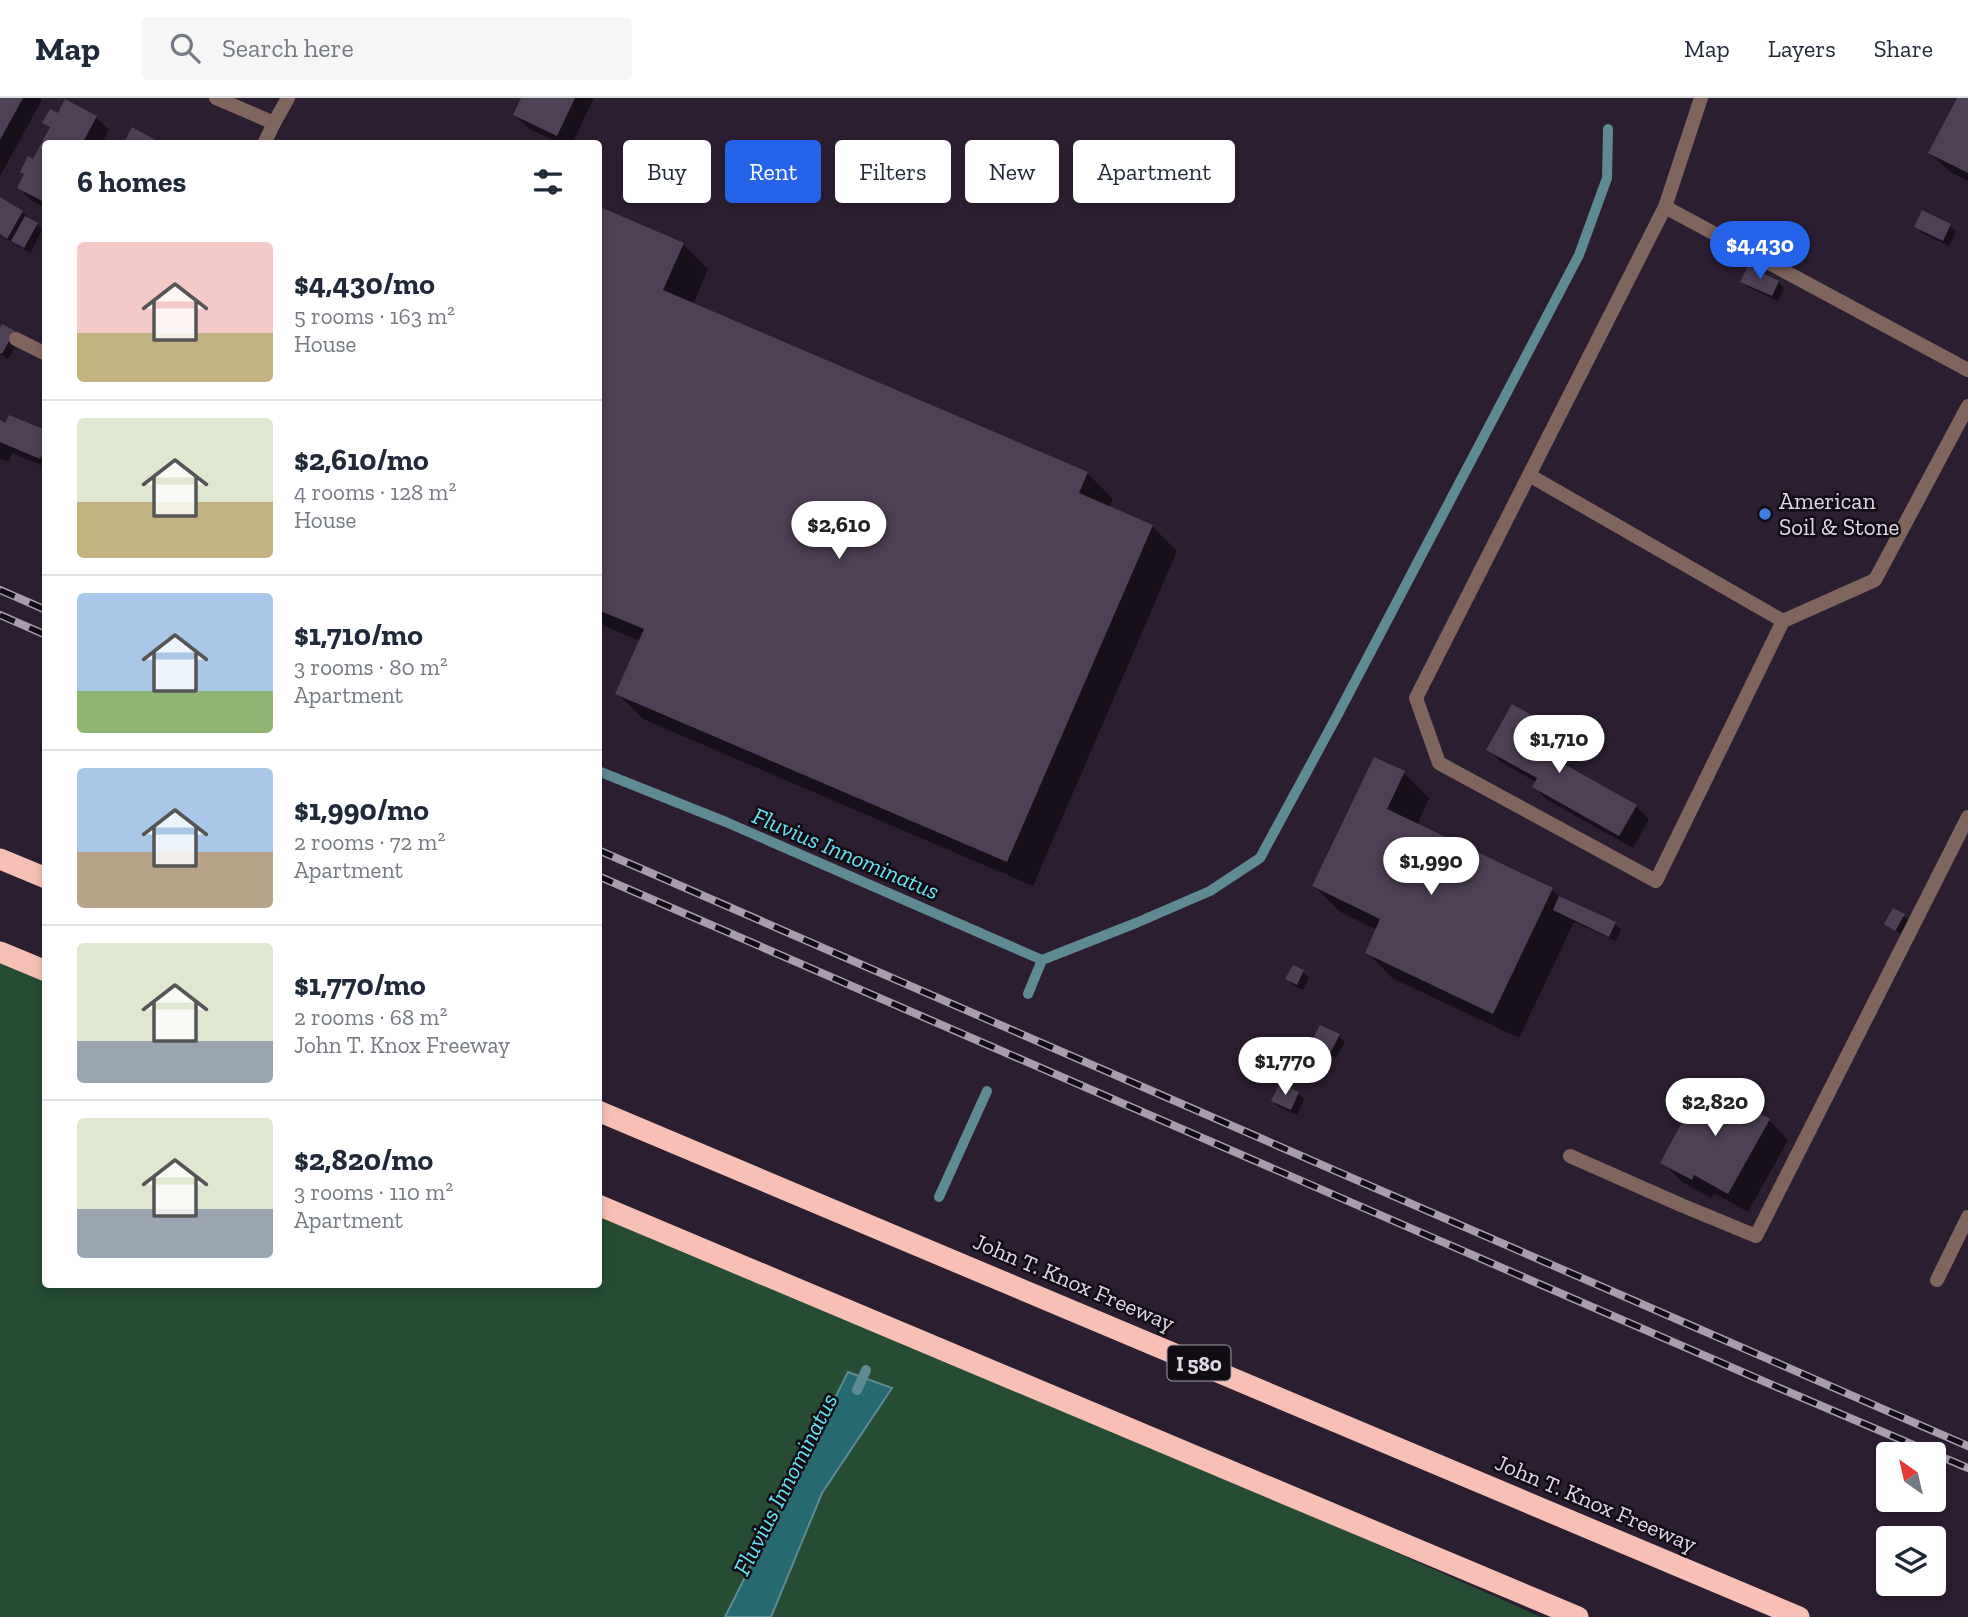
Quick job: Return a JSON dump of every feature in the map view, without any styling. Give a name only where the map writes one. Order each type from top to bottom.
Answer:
[{"type":"highway","points":[[0,859],[42,876]]},
{"type":"highway","points":[[0,952],[42,969]]},
{"type":"highway","name":"John T. Knox Freeway","points":[[602,1113],[1799,1617]]},
{"type":"highway","points":[[602,1207],[1578,1617]]},
{"type":"street","points":[[216,98],[274,123]]},
{"type":"street","points":[[266,140],[288,98]]},
{"type":"street","points":[[1701,98],[1665,207],[1416,698],[1439,763],[1656,881],[1783,621],[1875,580],[1968,406]]},
{"type":"street","points":[[1665,207],[1968,370]]},
{"type":"street","points":[[16,339],[42,352]]},
{"type":"street","points":[[1529,475],[1783,621]]},
{"type":"street","points":[[1570,1156],[1756,1236],[1968,817]]},
{"type":"street","points":[[1937,1280],[1968,1217]]},
{"type":"shaded area","points":[[0,952],[42,970],[42,1288],[602,1288],[602,1206],[894,1330],[1541,1617],[0,1617]]},
{"type":"shaded area","points":[[848,1372],[892,1388],[822,1493],[771,1617],[725,1617]]},
{"type":"building","points":[[0,98],[23,98],[0,140]]},
{"type":"building","points":[[521,98],[575,98],[557,136],[513,115]]},
{"type":"building","points":[[1957,98],[1968,98],[1968,173],[1928,153]]},
{"type":"building","points":[[65,99],[97,116],[84,140],[43,140],[50,127],[42,123],[50,109],[58,113]]},
{"type":"building","points":[[132,127],[156,140],[125,140]]},
{"type":"building","points":[[42,142],[42,201],[17,188],[24,174],[20,172],[28,156],[33,159]]},
{"type":"building","points":[[0,197],[23,211],[7,239],[0,234]]},
{"type":"building","points":[[602,208],[684,243],[663,290],[1088,472],[1079,493],[1153,525],[1007,862],[615,694],[644,629],[602,612]]},
{"type":"building","points":[[1922,210],[1951,224],[1943,241],[1914,227]]},
{"type":"building","points":[[25,216],[38,223],[24,248],[11,241]]},
{"type":"building","points":[[1748,266],[1779,281],[1772,296],[1740,282]]},
{"type":"building","points":[[2,324],[15,331],[2,354],[0,328]]},
{"type":"building","points":[[9,415],[42,428],[40,459],[0,442],[0,420],[5,423]]},
{"type":"building","points":[[1512,704],[1537,718],[1523,741],[1637,805],[1619,836],[1532,787],[1537,778],[1486,750]]},
{"type":"building","points":[[1374,757],[1405,771],[1387,809],[1553,888],[1493,1014],[1365,953],[1380,919],[1312,886]]},
{"type":"building","points":[[1559,896],[1616,922],[1609,937],[1553,910]]},
{"type":"building","points":[[1893,908],[1905,914],[1895,931],[1884,924]]},
{"type":"building","points":[[1293,965],[1304,970],[1297,985],[1285,979]]},
{"type":"building","points":[[1320,1025],[1340,1034],[1330,1054],[1310,1044]]},
{"type":"building","points":[[1705,1080],[1770,1119],[1728,1194],[1694,1175],[1692,1180],[1660,1163]]},
{"type":"building","points":[[1280,1083],[1299,1092],[1291,1110],[1271,1101]]},
{"type":"waterway","points":[[1042,960],[1210,891],[1260,858],[1579,255],[1607,178],[1608,129]]},
{"type":"waterway","name":"Fluvius Innominatus","points":[[602,773],[726,822],[1042,960]]},
{"type":"waterway","name":"Fluvius Innominatus","points":[[1028,994],[1042,960]]},
{"type":"waterway","name":"Fluvius Innominatus","points":[[939,1197],[987,1091]]},
{"type":"waterway","name":"Fluvius Innominatus","points":[[857,1390],[866,1370]]},
{"type":"railway","points":[[0,590],[42,608]]},
{"type":"railway","points":[[0,615],[42,633]]},
{"type":"railway","points":[[602,852],[1968,1446]]},
{"type":"railway","points":[[602,878],[1968,1468]]},
{"type":"place","name":"American Soil & Stone","points":[[1765,514]]}]
